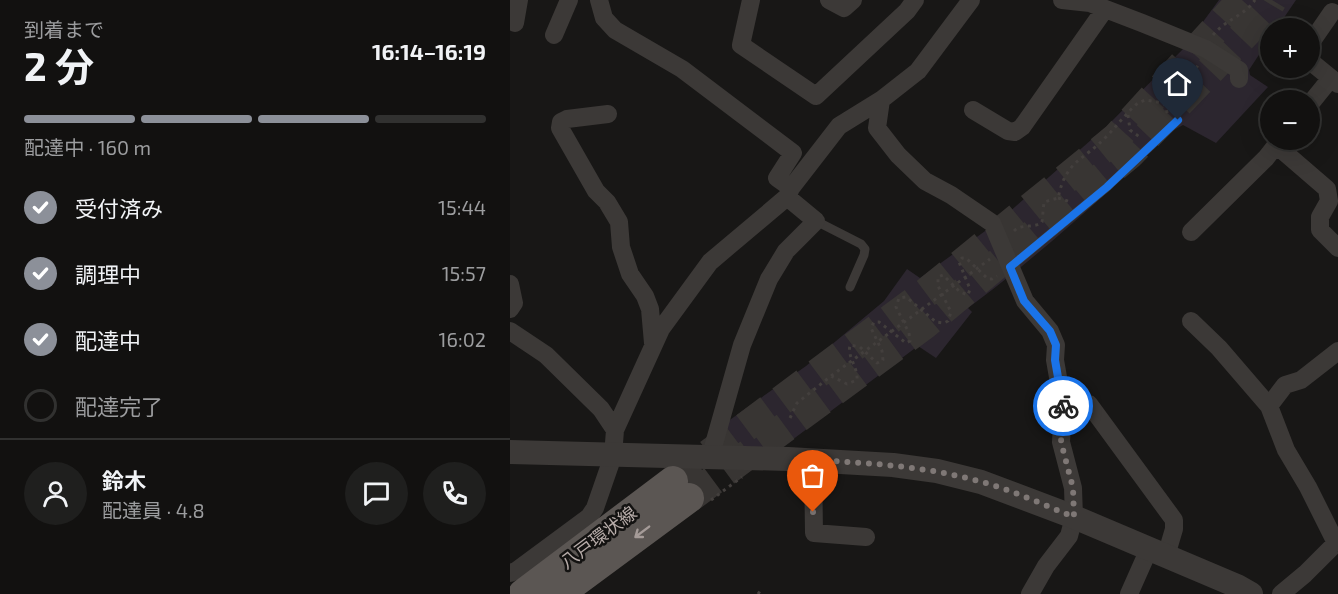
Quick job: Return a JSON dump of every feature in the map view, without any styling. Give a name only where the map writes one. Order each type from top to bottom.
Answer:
[{"type":"main road","name":"八戸環状線","points":[[523,594],[681,489],[559,594]]},
{"type":"street","points":[[515,23],[519,0]]},
{"type":"street","points":[[554,35],[569,0]]},
{"type":"street","points":[[599,0],[604,18],[615,30],[682,69],[793,153],[777,178],[816,221],[786,251],[769,279],[742,345],[710,458]]},
{"type":"street","points":[[751,0],[741,45],[816,96],[907,11],[915,0]]},
{"type":"street","points":[[829,0],[844,8],[854,0]]},
{"type":"street","points":[[510,573],[516,571],[589,517],[595,508],[613,456],[615,430],[653,345],[661,329],[710,262],[789,192],[839,126],[881,100],[918,71],[970,0]]},
{"type":"street","points":[[1062,0],[1090,3],[1206,49],[1239,70],[1239,79]]},
{"type":"street","points":[[973,110],[1008,130],[1015,132],[1022,127],[1105,9]]},
{"type":"street","points":[[1320,29],[1332,12]]},
{"type":"street","points":[[1320,69],[1334,81],[1320,94]]},
{"type":"street","points":[[881,100],[877,128],[898,155],[925,182],[951,195],[992,223],[1001,261],[1024,301],[1050,331],[1056,345],[1055,360],[1063,406],[1061,442],[1073,488],[1074,517],[1069,536],[1046,566],[1030,594]]},
{"type":"street","points":[[608,114],[567,119],[561,122],[560,128],[596,191],[607,202],[619,222],[621,247],[630,274],[645,296],[650,309],[653,345]]},
{"type":"street","points":[[1191,232],[1270,150]]},
{"type":"street","points":[[1286,150],[1327,189],[1329,201],[1320,217],[1320,230],[1338,248]]},
{"type":"street","points":[[510,284],[514,303],[510,309]]},
{"type":"street","points":[[1191,321],[1219,348],[1269,406],[1286,450],[1337,542],[1281,594]]},
{"type":"street","points":[[510,331],[546,355],[601,409],[615,430]]},
{"type":"street","points":[[1269,406],[1285,385],[1301,380],[1338,351]]},
{"type":"street","points":[[1089,404],[1173,520],[1174,529],[1129,594]]},
{"type":"street","points":[[510,452],[813,460],[893,465],[937,471],[981,482],[1074,517],[1157,552],[1240,591]]},
{"type":"street","points":[[813,460],[813,533],[866,537]]},
{"type":"lane","points":[[1001,261],[1107,187],[1178,120]]},
{"type":"lane","points":[[816,221],[861,244],[865,249],[850,287]]},
{"type":"path","points":[[831,376],[847,384],[854,383],[858,378],[849,353],[850,345],[860,347],[877,363],[881,363],[884,357],[871,328],[874,322],[879,322],[900,340],[909,342],[911,338],[896,307],[899,298],[906,297],[936,322],[948,321],[951,312],[937,280],[940,275],[944,275],[960,292],[968,295],[970,289],[960,268],[960,259],[966,258],[982,274],[992,279],[998,275],[1001,261],[1016,228],[1039,225],[1042,222],[1044,202],[1058,198],[1065,176],[1076,160],[1105,138],[1138,103],[1152,100],[1164,103],[1174,96]]},
{"type":"path","points":[[1128,113],[1127,120],[1130,130],[1135,135],[1153,143]]},
{"type":"path","points":[[790,418],[797,403],[877,341],[993,256],[1001,261]]},
{"type":"path","points":[[758,594],[762,588]]},
{"type":"shaded area","points":[[1219,0],[1296,0],[1284,18],[1260,18],[1260,53],[1249,70],[1250,75],[1268,87],[1265,90],[1260,90],[1260,96],[1216,143],[1183,125],[1174,130],[1074,222],[968,308],[972,312],[936,358],[918,346],[780,449],[722,448],[724,424],[806,366],[884,301],[907,269],[920,278],[999,221],[1108,125],[1183,49]]},
{"type":"tunnel","points":[[673,481],[927,292],[1116,138],[1242,0]]},
{"type":"tunnel","points":[[689,498],[924,325],[1130,154],[1263,15],[1272,0]]},
{"type":"way so far","points":[[813,512],[813,460],[893,465],[937,471],[981,482],[1074,517],[1073,488],[1061,442],[1063,406]]},
{"type":"route","points":[[1063,406],[1055,360],[1056,345],[1050,331],[1024,301],[1010,267],[1107,187],[1178,120]]}]
